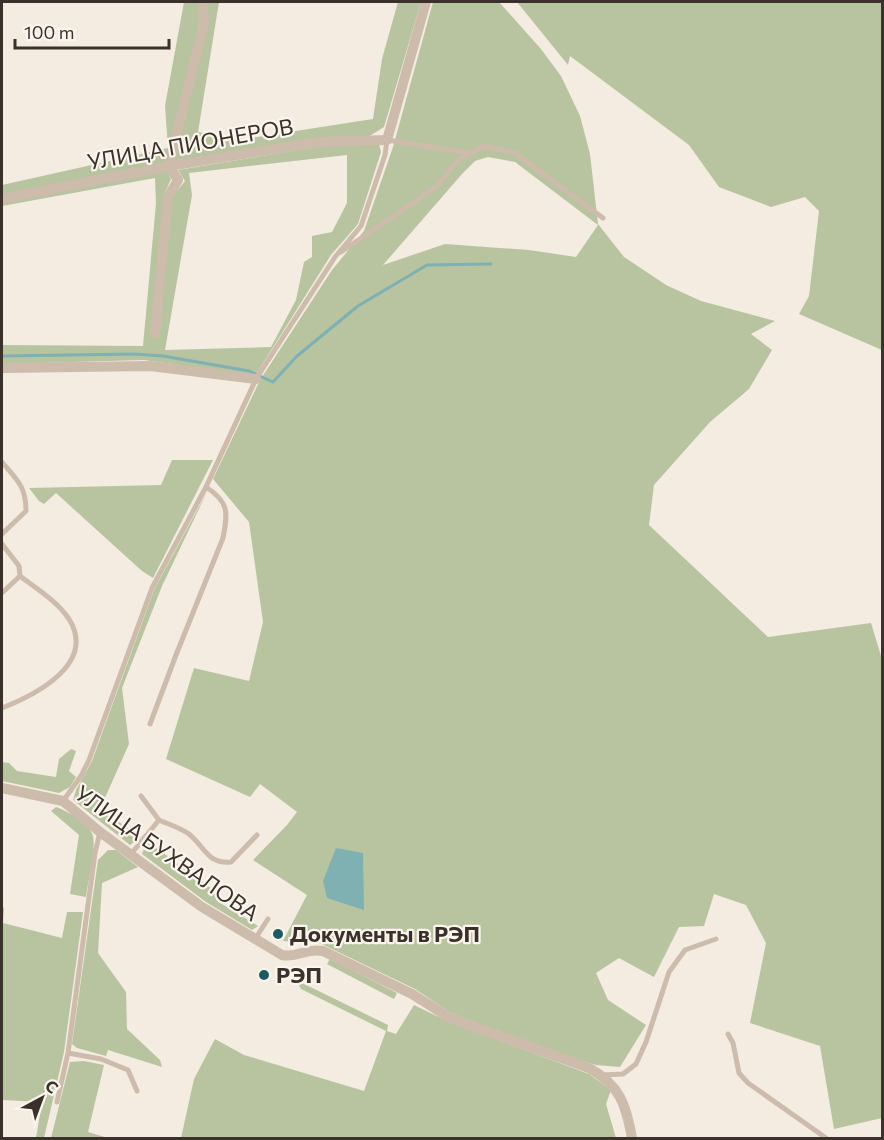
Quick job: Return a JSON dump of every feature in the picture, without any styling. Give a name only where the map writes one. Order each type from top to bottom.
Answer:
[{"type":"street","points":[[155,333],[168,197],[178,180],[169,166],[204,23],[203,2]]},
{"type":"street","points":[[387,140],[426,2]]},
{"type":"street","name":"УЛИЦА ПИОНЕРОВ","points":[[2,199],[169,166],[318,142],[387,140]]},
{"type":"street","points":[[2,368],[150,366],[256,379]]},
{"type":"street","name":"УЛИЦА БУХВАЛОВА","points":[[2,788],[63,801],[100,832],[202,907],[282,955],[290,957],[311,949],[323,951],[412,994],[450,1018],[589,1068],[601,1075],[616,1089],[627,1114],[632,1138]]},
{"type":"lane","points":[[63,801],[89,760],[152,588],[206,488],[256,379],[335,257],[361,226],[385,155],[387,140],[471,153]]},
{"type":"lane","points":[[335,257],[437,186],[457,160],[483,146],[515,153],[603,218]]},
{"type":"lane","points":[[2,462],[21,485],[26,496],[26,511],[2,534]]},
{"type":"lane","points":[[150,724],[224,538],[225,506],[219,496],[206,488]]},
{"type":"lane","points":[[2,544],[19,566],[20,576],[60,607],[75,633],[75,651],[67,666],[54,680],[30,696],[2,708]]},
{"type":"lane","points":[[2,593],[20,576]]},
{"type":"lane","points":[[141,796],[159,820],[189,834],[207,855],[219,863],[231,862],[257,835]]},
{"type":"lane","points":[[130,854],[159,820]]},
{"type":"lane","points":[[57,1102],[68,1053],[95,853],[100,832]]},
{"type":"lane","points":[[255,939],[268,919]]},
{"type":"lane","points":[[601,1075],[623,1074],[636,1064],[646,1042],[669,972],[685,950],[716,939]]},
{"type":"lane","points":[[728,1034],[733,1043],[739,1073],[748,1083],[826,1138]]},
{"type":"lane","points":[[68,1053],[101,1059],[128,1070],[137,1091]]},
{"type":"green space","points":[[184,2],[200,2],[200,24],[167,162],[2,195],[2,185],[168,148],[165,106]]},
{"type":"green space","points":[[207,2],[219,2],[198,132],[244,139],[373,119],[382,59],[398,2],[421,2],[384,127],[368,137],[173,162]]},
{"type":"green space","points":[[433,2],[499,2],[541,49],[561,76],[580,116],[590,154],[598,224],[624,257],[666,285],[701,301],[775,321],[751,334],[772,350],[749,389],[710,422],[654,485],[649,525],[768,637],[871,623],[882,659],[882,1118],[834,1129],[820,1046],[750,1023],[766,943],[746,905],[714,894],[704,926],[679,927],[654,977],[619,958],[596,973],[608,1000],[646,1025],[620,1067],[596,1065],[532,1045],[451,1013],[415,989],[309,938],[295,942],[283,941],[307,895],[253,860],[297,812],[260,784],[250,797],[166,759],[194,668],[249,681],[263,622],[249,522],[213,479],[260,380],[332,270],[364,231],[393,147]],"holes":[[[488,157],[515,162],[598,225],[576,257],[529,250],[445,244],[383,265],[475,161]]]},
{"type":"green space","points":[[517,2],[882,2],[882,350],[799,314],[809,296],[819,211],[805,197],[771,207],[719,187],[689,145],[570,56],[568,65]]},
{"type":"green space","points":[[379,144],[381,152],[358,224],[331,255],[255,376],[144,360],[2,364],[2,345],[143,346],[156,203],[155,178],[2,206],[2,202],[166,170],[171,179],[164,195],[172,197],[185,181],[178,170],[321,146]],"holes":[[[347,155],[347,203],[332,232],[312,236],[312,257],[304,262],[296,300],[271,347],[165,350],[192,195],[189,173]]]},
{"type":"green space","points":[[172,460],[213,460],[153,578],[142,571],[56,493],[44,504],[29,488],[161,485]]},
{"type":"green space","points":[[207,492],[162,586],[122,688],[129,744],[100,809],[141,837],[130,845],[73,800],[92,761],[154,590]]},
{"type":"green space","points":[[71,749],[76,751],[69,771],[76,777],[70,787],[59,793],[2,781],[2,762],[9,763],[17,771],[56,777],[59,759]]},
{"type":"green space","points":[[56,807],[83,822],[93,836],[93,858],[86,897],[70,894],[79,835],[51,811]]},
{"type":"green space","points":[[147,841],[220,895],[217,901],[258,926],[252,930],[206,902],[142,854]]},
{"type":"green space","points":[[108,850],[116,850],[138,867],[102,883],[98,953],[126,992],[127,1029],[160,1060],[162,1067],[108,1050],[106,1056],[77,1048],[72,1044],[98,860]]},
{"type":"green space","points":[[2,907],[4,908],[3,923],[62,938],[67,912],[83,912],[64,1052],[44,1138],[36,1138],[42,1102],[2,1100]]},
{"type":"green space","points":[[330,959],[397,993],[394,999],[327,964]]},
{"type":"green space","points":[[296,980],[388,1025],[387,1031],[396,1034],[414,1005],[445,1020],[589,1074],[611,1090],[606,1104],[616,1138],[181,1138],[194,1079],[215,1039],[244,1055],[364,1091],[386,1031],[301,989]]},
{"type":"green space","points":[[84,1061],[104,1065],[88,1132],[108,1138],[51,1138],[70,1062]]},
{"type":"water","points":[[336,848],[363,853],[364,910],[327,898],[323,881]]},
{"type":"waterway","points":[[2,356],[134,354],[163,356],[249,371],[273,382],[297,356],[358,306],[427,265],[491,264]]},
{"type":"place","name":"Документы в РЭП","points":[[278,934]]},
{"type":"place","name":"РЭП","points":[[264,975]]}]
